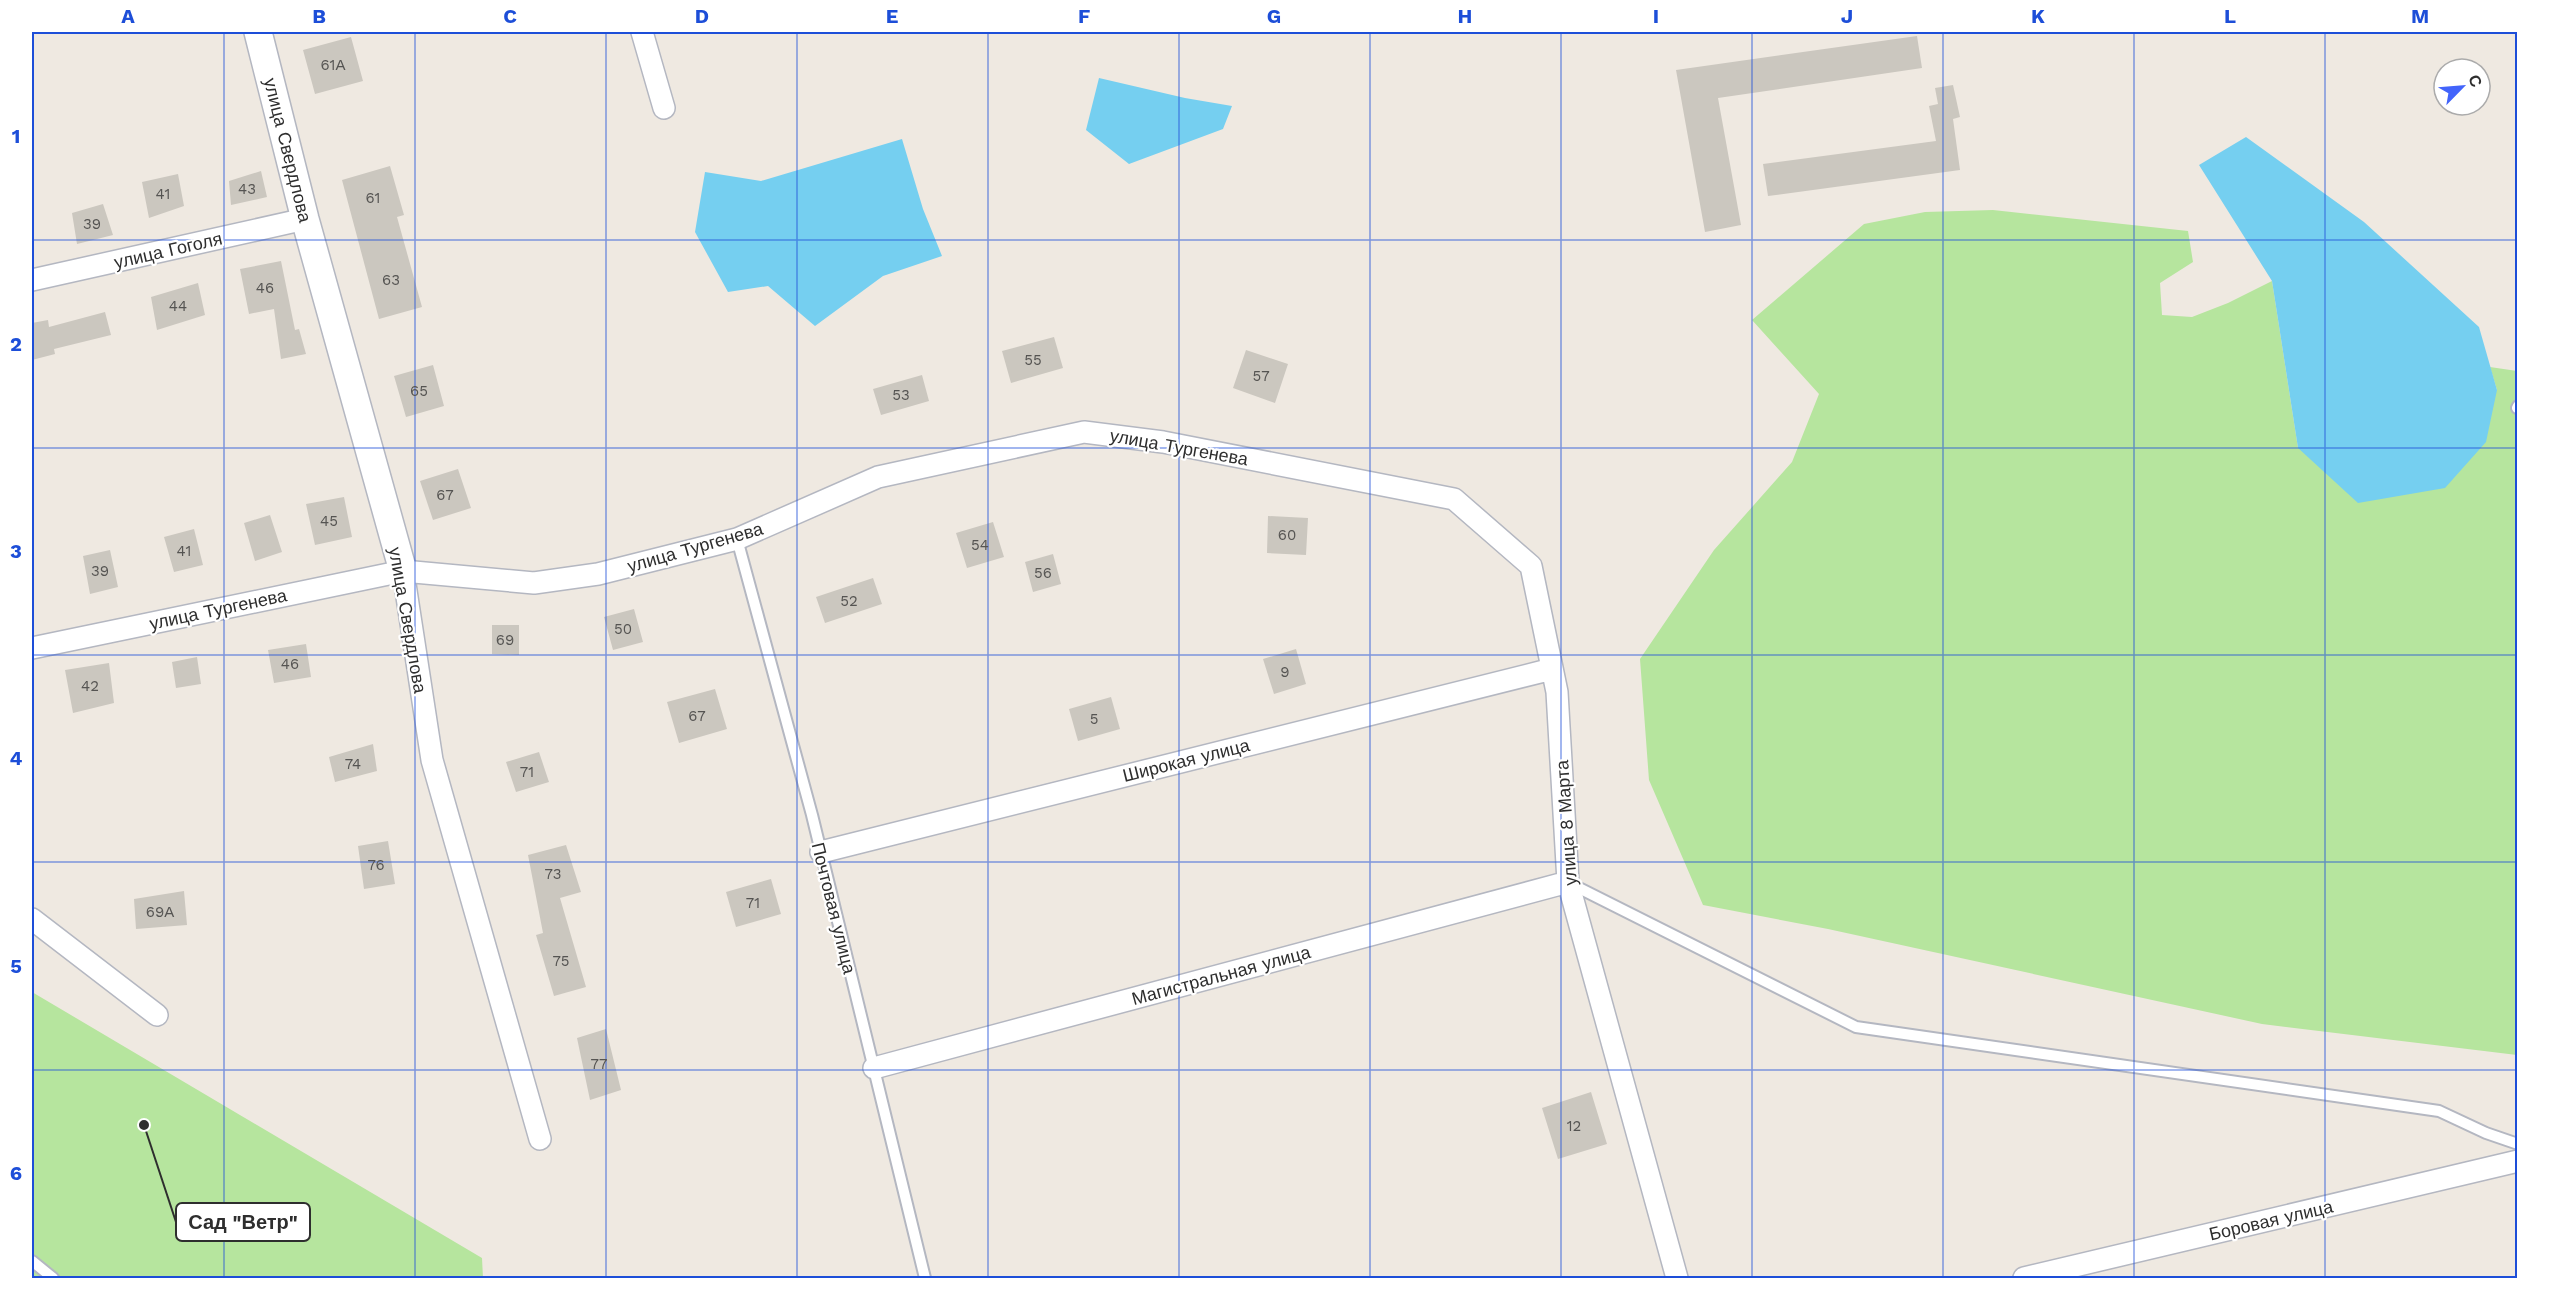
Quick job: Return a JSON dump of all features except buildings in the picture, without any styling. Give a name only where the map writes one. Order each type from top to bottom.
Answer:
[{"type":"street","name":"улица Свердлова","points":[[258,32],[305,219],[403,571],[432,760],[540,1139]]},
{"type":"street","points":[[642,32],[664,108]]},
{"type":"street","name":"улица Гоголя","points":[[32,280],[305,219]]},
{"type":"street","name":"улица Тургенева","points":[[32,648],[403,571],[534,583],[598,574],[738,539],[878,477],[1084,432],[1163,442],[1454,500]]},
{"type":"street","name":"улица 8 Марта","points":[[1454,500],[1531,566],[1557,692],[1568,882],[1677,1278]]},
{"type":"street","name":"Широкая улица","points":[[821,852],[1552,669]]},
{"type":"street","name":"Магистральная улица","points":[[874,1068],[1568,882]]},
{"type":"street","points":[[32,919],[157,1016]]},
{"type":"street","name":"Боровая улица","points":[[2024,1278],[2517,1161]]},
{"type":"lane","name":"Почтовая улица","points":[[738,539],[821,852],[925,1278]]},
{"type":"lane","points":[[1568,882],[1856,1027],[2439,1111],[2486,1133],[2517,1144]]},
{"type":"lane","points":[[32,1261],[54,1278]]},
{"type":"green space","points":[[1993,210],[2188,231],[2193,262],[2160,283],[2162,315],[2192,317],[2228,303],[2272,281],[2298,448],[2497,390],[2490,367],[2517,371],[2517,1055],[2262,1024],[1828,929],[1703,905],[1649,780],[1640,659],[1714,550],[1792,462],[1819,394],[1752,320],[1864,224],[1925,212]]},
{"type":"green space","points":[[32,992],[482,1258],[483,1278],[32,1278]]},
{"type":"water","points":[[1099,78],[1185,98],[1232,106],[1223,129],[1129,164],[1086,130]]},
{"type":"water","points":[[2246,137],[2364,222],[2479,327],[2497,390],[2486,442],[2445,488],[2358,503],[2298,448],[2272,281],[2199,165]]},
{"type":"water","points":[[902,139],[923,209],[942,256],[883,276],[815,326],[768,286],[728,292],[695,232],[705,172],[761,181]]},
{"type":"place","name":"Сад \"Ветр\"","points":[[144,1125]]}]
